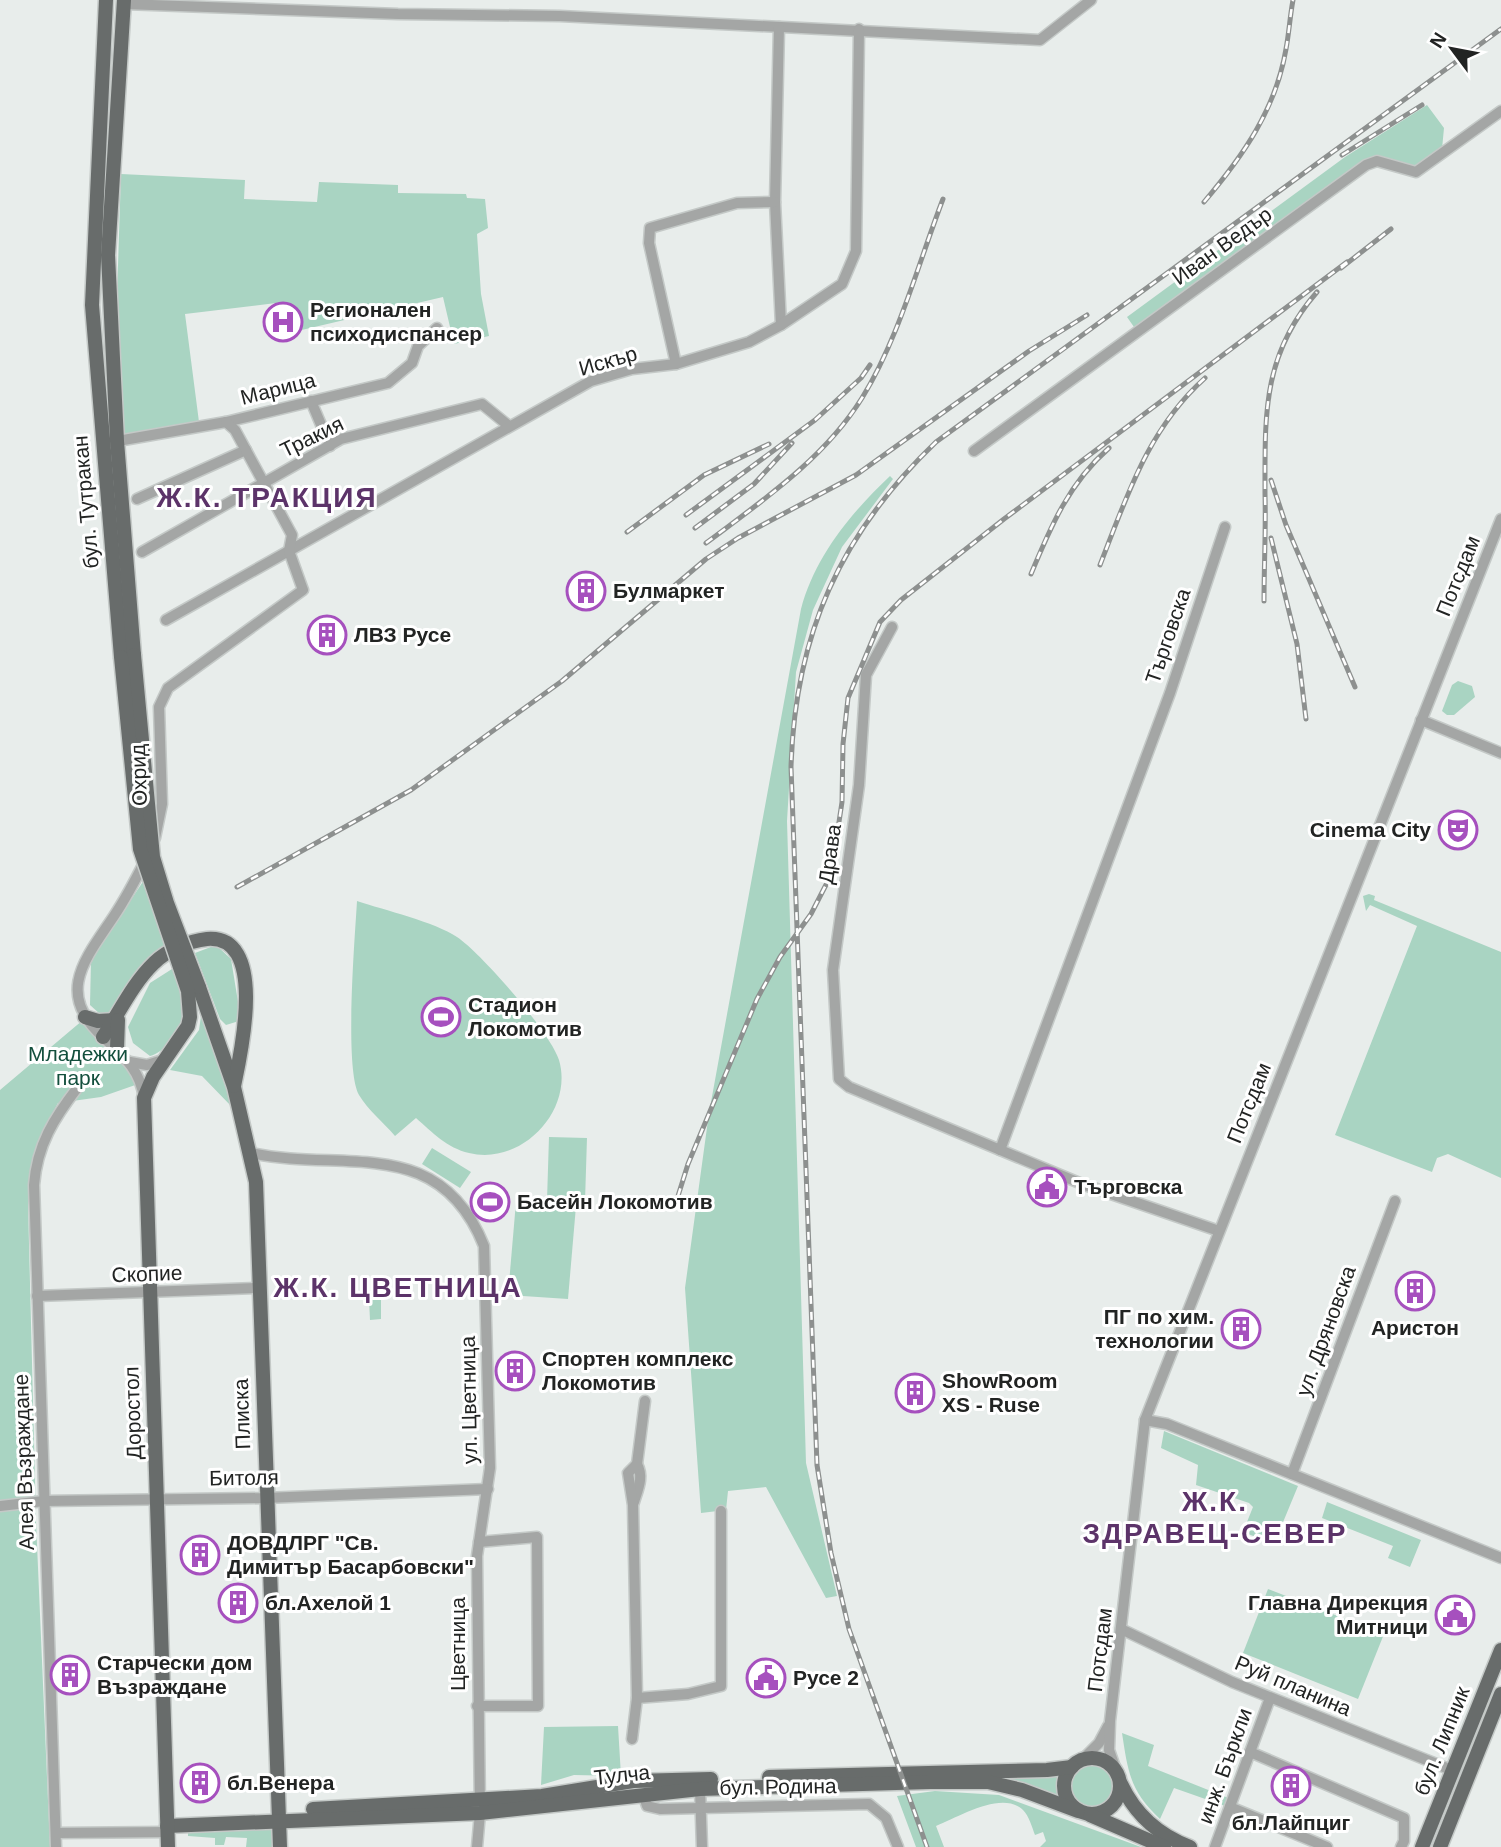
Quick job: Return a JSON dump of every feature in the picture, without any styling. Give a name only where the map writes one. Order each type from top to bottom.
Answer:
[{"type":"main road","points":[[106,1],[124,2]]},
{"type":"main road","name":"бул. Тутракан","points":[[106,1],[92,283],[102,443],[153,856],[194,989]]},
{"type":"main road","name":"бул. Тутракан","points":[[124,2],[108,255],[127,656]]},
{"type":"main road","points":[[103,1037],[145,973],[165,953],[211,939],[232,945],[238,954],[246,1000],[246,1029],[234,1087]]},
{"type":"main road","name":"Плиска","points":[[194,989],[216,1033],[234,1087],[256,1182],[265,1498],[280,1847]]},
{"type":"main road","name":"Доростол","points":[[168,1847],[144,1098],[153,1077],[188,1026],[194,989]]},
{"type":"main road","points":[[86,1017],[98,1021],[117,1016]]},
{"type":"main road","points":[[117,1016],[117,1049]]},
{"type":"main road","points":[[216,1033],[233,1035],[246,1029]]},
{"type":"main road","name":"бул. Липник","points":[[1422,1847],[1501,1650]]},
{"type":"main road","name":"бул. Липник","points":[[1440,1847],[1500,1699]]},
{"type":"main road","points":[[1118,1778],[1114,1804],[1101,1813],[1083,1813],[1068,1801],[1064,1787],[1077,1763],[1105,1762],[1118,1778],[1130,1805],[1141,1817],[1190,1847]]},
{"type":"main road","name":"Тулча","points":[[480,1807],[633,1781],[1047,1770],[1077,1763]]},
{"type":"main road","name":"Тулча","points":[[167,1825],[279,1815],[480,1807],[700,1789],[988,1782],[1022,1790],[1164,1847]]},
{"type":"street","points":[[124,2],[398,14],[560,16],[1040,40],[1091,0]]},
{"type":"street","points":[[779,27],[775,202],[781,325]]},
{"type":"street","name":"Искър","points":[[166,620],[591,381],[632,369],[676,364],[749,342],[781,325],[842,284],[856,251],[859,29]]},
{"type":"street","name":"Иван Ведър","points":[[974,451],[1366,165],[1377,161],[1416,172],[1501,111]]},
{"type":"street","points":[[676,364],[649,243],[650,228],[737,203],[775,202]]},
{"type":"street","name":"Марица","points":[[102,443],[226,422],[388,383],[412,363],[418,346],[437,328]]},
{"type":"street","points":[[311,401],[330,446]]},
{"type":"street","name":"Тракия","points":[[142,552],[341,439],[482,404],[509,426]]},
{"type":"street","points":[[226,422],[235,430],[292,535],[289,551]]},
{"type":"street","points":[[138,499],[246,450]]},
{"type":"street","name":"Потсдам","points":[[1118,1778],[1110,1749],[1111,1720],[1145,1420],[1501,519]]},
{"type":"street","name":"Търговска","points":[[1000,1150],[1170,693],[1225,527]]},
{"type":"street","name":"Охрид","points":[[130,1062],[86,1017],[80,1005],[78,979],[87,953],[127,897],[155,836],[162,804],[157,729],[159,707],[168,688],[300,594],[303,585],[289,551]]},
{"type":"street","name":"Драва","points":[[892,627],[866,675],[859,785],[833,970],[839,1079],[849,1087],[1000,1150]]},
{"type":"street","points":[[1421,720],[1501,753]]},
{"type":"street","points":[[130,1062],[148,1065],[166,1059]]},
{"type":"street","points":[[130,1062],[140,1079],[144,1098]]},
{"type":"street","name":"Алея Възраждане","points":[[56,1847],[35,1170],[41,1142],[57,1114],[78,1087]]},
{"type":"street","points":[[1000,1150],[1082,1184],[1219,1231]]},
{"type":"street","name":"ул. Цветница","points":[[251,1153],[276,1158],[361,1159],[412,1169],[442,1184],[470,1215],[484,1246],[488,1489]]},
{"type":"street","name":"ул. Дряновска","points":[[1293,1474],[1395,1200]]},
{"type":"street","name":"Скопие","points":[[37,1296],[259,1288]]},
{"type":"street","points":[[632,1739],[637,1698],[633,1505],[628,1473],[637,1464],[645,1401]]},
{"type":"street","points":[[1145,1420],[1167,1424],[1501,1558]]},
{"type":"street","name":"Битоля","points":[[0,1506],[44,1501],[157,1497],[265,1498],[488,1489]]},
{"type":"street","name":"Цветница","points":[[477,1847],[480,1807],[477,1706],[479,1542],[488,1489]]},
{"type":"street","points":[[637,1698],[688,1694],[721,1686],[721,1511]]},
{"type":"street","points":[[477,1706],[538,1706],[537,1537],[479,1542]]},
{"type":"street","name":"Руй планина","points":[[1121,1629],[1270,1698],[1454,1770]]},
{"type":"street","name":"инж. Бъркли","points":[[1215,1847],[1270,1698]]},
{"type":"street","name":"Потсдам","points":[[1077,1763],[1099,1742],[1111,1720]]},
{"type":"street","points":[[1250,1752],[1404,1818],[1401,1847]]},
{"type":"street","points":[[700,1789],[702,1847]]},
{"type":"street","name":"бул. Родина","points":[[643,1794],[647,1806],[652,1809],[869,1804],[886,1818],[898,1847]]},
{"type":"street","points":[[1230,1807],[1327,1847]]},
{"type":"street","points":[[56,1833],[167,1825]]},
{"type":"green space","points":[[1427,105],[1444,128],[1442,149],[1420,166],[1363,161],[1134,327],[1127,317],[1345,157]]},
{"type":"green space","name":"Регионален психодиспансер","points":[[121,174],[245,180],[244,199],[317,202],[319,182],[398,185],[398,193],[466,194],[467,198],[485,199],[488,228],[477,234],[481,294],[489,336],[454,344],[443,297],[293,332],[284,302],[185,314],[199,422],[124,435],[117,296]]},
{"type":"green space","points":[[890,476],[893,479],[842,547],[813,610],[796,672],[787,821],[806,1463],[837,1596],[826,1598],[766,1487],[728,1491],[726,1510],[701,1513],[685,1288],[709,1113],[801,609],[815,571],[836,536]]},
{"type":"green space","points":[[1458,681],[1472,686],[1475,697],[1454,715],[1447,715],[1442,711],[1452,685]]},
{"type":"green space","points":[[146,877],[168,947],[109,1014],[100,1014],[90,1005],[91,960]]},
{"type":"green space","points":[[1363,896],[1375,896],[1374,900],[1501,952],[1501,1178],[1448,1154],[1437,1158],[1432,1172],[1335,1135],[1417,926],[1370,905],[1366,911]]},
{"type":"green space","name":"Стадион Локомотив","points":[[357,901],[423,921],[457,937],[497,976],[543,1031],[559,1060],[562,1079],[559,1098],[551,1115],[524,1143],[507,1151],[488,1155],[469,1153],[447,1143],[416,1118],[395,1136],[363,1101],[355,1080],[351,1031]]},
{"type":"green space","points":[[216,945],[231,959],[240,1014],[239,1021],[226,1025],[220,1019],[195,953]]},
{"type":"green space","points":[[172,969],[182,992],[184,1014],[168,1043],[150,1056],[133,1043],[128,1027],[150,983]]},
{"type":"green space","points":[[202,1009],[227,1073],[232,1107],[202,1076],[170,1070],[199,1030]]},
{"type":"green space","name":"Младежки парк","points":[[83,1020],[141,1083],[101,1097],[58,1103],[38,1141],[28,1204],[36,1521],[50,1847],[0,1847],[0,1090]]},
{"type":"green space","points":[[549,1137],[587,1138],[585,1201],[547,1200]]},
{"type":"green space","points":[[432,1148],[471,1172],[460,1188],[422,1164]]},
{"type":"green space","points":[[516,1202],[576,1206],[568,1299],[508,1295]]},
{"type":"green space","points":[[369,1299],[381,1299],[381,1319],[370,1320]]},
{"type":"green space","points":[[1164,1431],[1298,1486],[1274,1544],[1243,1532],[1253,1507],[1249,1503],[1196,1485],[1198,1465],[1161,1448]]},
{"type":"green space","points":[[1327,1502],[1421,1540],[1410,1567],[1388,1558],[1393,1546],[1322,1518]]},
{"type":"green space","points":[[1268,1589],[1384,1634],[1358,1699],[1243,1653]]},
{"type":"green space","points":[[618,1726],[621,1776],[574,1775],[541,1785],[544,1727]]},
{"type":"green space","points":[[1122,1733],[1154,1745],[1148,1766],[1231,1799],[1228,1807],[1174,1788],[1160,1819],[1136,1790],[1126,1759]]},
{"type":"green space","points":[[1092,1764],[1108,1770],[1114,1786],[1108,1802],[1092,1808],[1076,1802],[1070,1786],[1076,1770]]},
{"type":"green space","points":[[1061,1773],[1060,1797],[1026,1784],[990,1778]]},
{"type":"green space","points":[[935,1791],[999,1795],[1141,1847],[1040,1847],[1046,1841],[1043,1832],[1035,1835],[1023,1810],[1004,1803],[980,1807],[936,1826],[944,1847],[916,1847],[897,1796]]},
{"type":"green space","points":[[272,1826],[273,1847],[246,1847],[247,1838],[226,1837],[224,1845],[215,1845],[215,1838],[188,1836],[188,1828]]},
{"type":"shaded area","name":"Басейн Локомотив","points":[[491,1187],[503,1211],[491,1219],[478,1193]]},
{"type":"railway","points":[[1204,202],[1232,167],[1266,112],[1281,71],[1293,0]]},
{"type":"railway","points":[[927,1847],[849,1629],[831,1553],[817,1465],[791,767],[794,719],[813,630],[849,550],[873,513],[902,477],[936,442],[1501,29]]},
{"type":"railway","points":[[1342,155],[1422,105]]},
{"type":"railway","points":[[706,543],[791,478],[847,420],[887,351],[943,199]]},
{"type":"railway","points":[[1341,268],[1391,229]]},
{"type":"railway","points":[[678,1196],[688,1164],[757,999],[780,957],[811,914],[831,875],[842,802],[843,744],[848,698],[880,622],[901,600],[1004,519],[1347,262]]},
{"type":"railway","points":[[1264,601],[1265,438],[1270,387],[1286,339],[1317,292]]},
{"type":"railway","points":[[237,887],[411,790],[562,681],[706,559],[738,538],[856,475],[1029,351],[1087,315]]},
{"type":"railway","points":[[686,515],[815,420],[861,378],[870,365]]},
{"type":"railway","points":[[1100,565],[1130,489],[1154,441],[1168,419],[1205,378]]},
{"type":"railway","points":[[695,528],[754,484],[792,443]]},
{"type":"railway","points":[[627,532],[704,475],[769,444]]},
{"type":"railway","points":[[1031,574],[1062,506],[1095,461],[1109,448]]},
{"type":"railway","points":[[1271,480],[1286,525],[1355,687]]},
{"type":"railway","points":[[1271,538],[1297,644],[1306,719]]},
{"type":"place","name":"Регионален психодиспансер","points":[[283,322]]},
{"type":"place","name":"Булмаркет","points":[[586,591]]},
{"type":"place","name":"ЛВЗ Русе","points":[[327,635]]},
{"type":"place","name":"Cinema City","points":[[1458,830]]},
{"type":"place","name":"Стадион Локомотив","points":[[441,1017]]},
{"type":"place","name":"Търговска","points":[[1047,1187]]},
{"type":"place","name":"Басейн Локомотив","points":[[490,1202]]},
{"type":"place","name":"Аристон","points":[[1415,1291]]},
{"type":"place","name":"ПГ по хим. технологии","points":[[1241,1329]]},
{"type":"place","name":"Спортен комплекс Локомотив","points":[[515,1371]]},
{"type":"place","name":"ShowRoom XS - Ruse","points":[[915,1393]]},
{"type":"place","name":"ДОВДЛРГ \"Св. Димитър Басарбовски\"","points":[[200,1555]]},
{"type":"place","name":"бл.Ахелой 1","points":[[238,1603]]},
{"type":"place","name":"Главна Дирекция Митници","points":[[1455,1615]]},
{"type":"place","name":"Старчески дом Възраждане","points":[[70,1675]]},
{"type":"place","name":"Русе 2","points":[[766,1678]]},
{"type":"place","name":"бл.Венера","points":[[200,1783]]},
{"type":"place","name":"бл.Лайпциг","points":[[1291,1786]]},
{"type":"district","name":"Ж.К. ТРАКЦИЯ","points":[[267,497]]},
{"type":"district","name":"Ж.К. ЦВЕТНИЦА","points":[[398,1287]]},
{"type":"district","name":"Ж.К. ЗДРАВЕЦ-СЕВЕР","points":[[1215,1517]]}]
